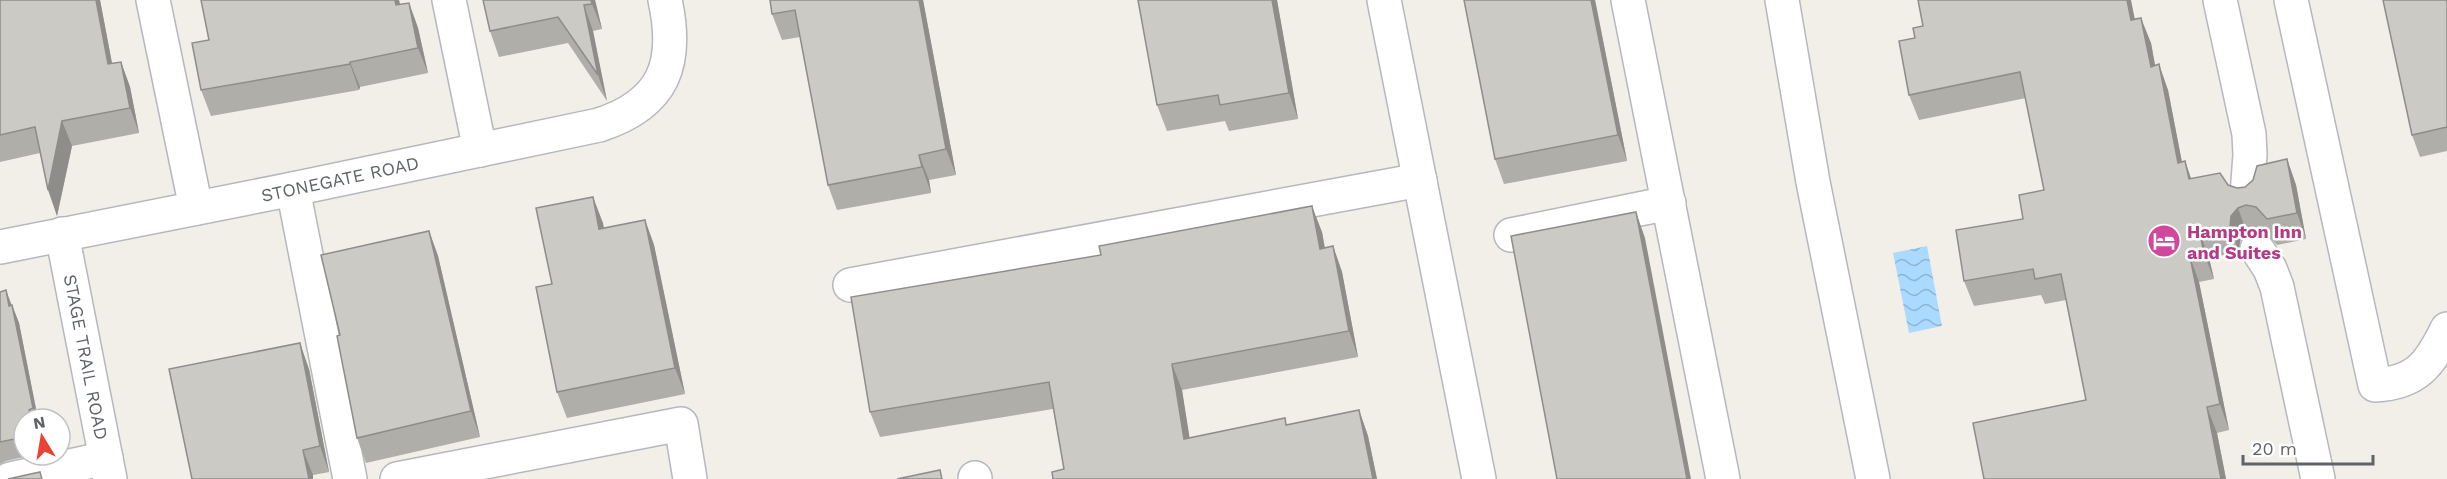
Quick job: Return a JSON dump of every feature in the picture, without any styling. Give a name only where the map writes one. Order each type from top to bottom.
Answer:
[{"type":"street","points":[[153,0],[196,208]]},
{"type":"street","points":[[449,0],[480,150]]},
{"type":"street","name":"STONEGATE ROAD","points":[[0,246],[293,189],[618,119],[635,110],[650,96],[669,60],[671,39],[665,0]]},
{"type":"street","points":[[1384,0],[1479,479]]},
{"type":"street","points":[[1628,0],[1723,479]]},
{"type":"street","points":[[1782,0],[1813,182],[1874,479]]},
{"type":"street","points":[[2220,0],[2249,134],[2247,195]]},
{"type":"street","points":[[2291,0],[2375,385],[2402,380],[2424,368],[2447,329]]},
{"type":"street","points":[[850,285],[1420,180]]},
{"type":"street","points":[[293,189],[350,479]]},
{"type":"street","points":[[1511,235],[1669,203]]},
{"type":"street","name":"STAGE TRAIL ROAD","points":[[62,234],[108,469]]},
{"type":"street","points":[[2257,249],[2270,269],[2277,288],[2318,479]]},
{"type":"street","points":[[397,479],[681,424],[690,479]]},
{"type":"street","points":[[10,479],[108,469]]},
{"type":"water","points":[[1927,246],[1942,326],[1909,333],[1893,253]]},
{"type":"building","points":[[0,0],[96,0],[108,64],[121,62],[130,108],[62,121],[48,190],[35,127],[0,135]]},
{"type":"building","points":[[201,0],[395,0],[396,5],[409,3],[418,48],[350,62],[350,64],[201,90],[192,43],[209,40]]},
{"type":"building","points":[[483,0],[591,0],[592,4],[584,5],[598,75],[558,17],[490,31]]},
{"type":"building","points":[[770,0],[919,0],[946,149],[919,155],[922,167],[828,185],[795,10],[772,14]]},
{"type":"building","points":[[1138,0],[1272,0],[1289,93],[1220,105],[1218,95],[1157,105]]},
{"type":"building","points":[[1464,0],[1591,0],[1618,135],[1495,159]]},
{"type":"building","name":"Hampton Inn and Suites","points":[[1918,0],[2127,0],[2131,20],[2141,18],[2151,67],[2159,64],[2178,163],[2185,161],[2189,179],[2220,173],[2228,185],[2237,188],[2245,187],[2253,180],[2257,166],[2287,159],[2297,213],[2267,219],[2256,207],[2246,205],[2238,208],[2231,216],[2230,227],[2200,233],[2204,254],[2190,257],[2220,404],[2207,407],[2221,479],[1984,479],[1973,423],[2086,400],[2061,274],[2035,279],[2033,269],[1964,281],[1956,230],[2023,219],[2019,195],[2044,190],[2020,72],[1909,95],[1899,41],[1915,38],[1913,28],[1923,26]]},
{"type":"building","points":[[2383,0],[2447,0],[2447,127],[2412,135]]},
{"type":"building","points":[[593,197],[599,229],[645,220],[675,368],[557,392],[536,287],[552,284],[536,208]]},
{"type":"building","points":[[1312,206],[1320,249],[1333,246],[1349,331],[1172,364],[1184,439],[1285,418],[1286,425],[1359,410],[1373,479],[1053,479],[1052,472],[1064,469],[1049,382],[870,412],[851,297],[1101,255],[1099,246]]},
{"type":"building","points":[[1636,212],[1687,479],[1557,479],[1511,236]]},
{"type":"building","points":[[429,231],[471,411],[357,438],[337,336],[340,335],[321,255]]},
{"type":"building","points":[[6,290],[9,306],[12,305],[33,407],[12,407],[12,440],[0,442],[0,292]]},
{"type":"building","points":[[300,343],[320,446],[303,450],[309,479],[192,479],[169,369]]},
{"type":"building","points":[[940,470],[942,479],[897,479]]},
{"type":"building","points":[[40,472],[42,479],[8,479]]},
{"type":"place","name":"Hampton Inn and Suites","points":[[2164,241]]}]
